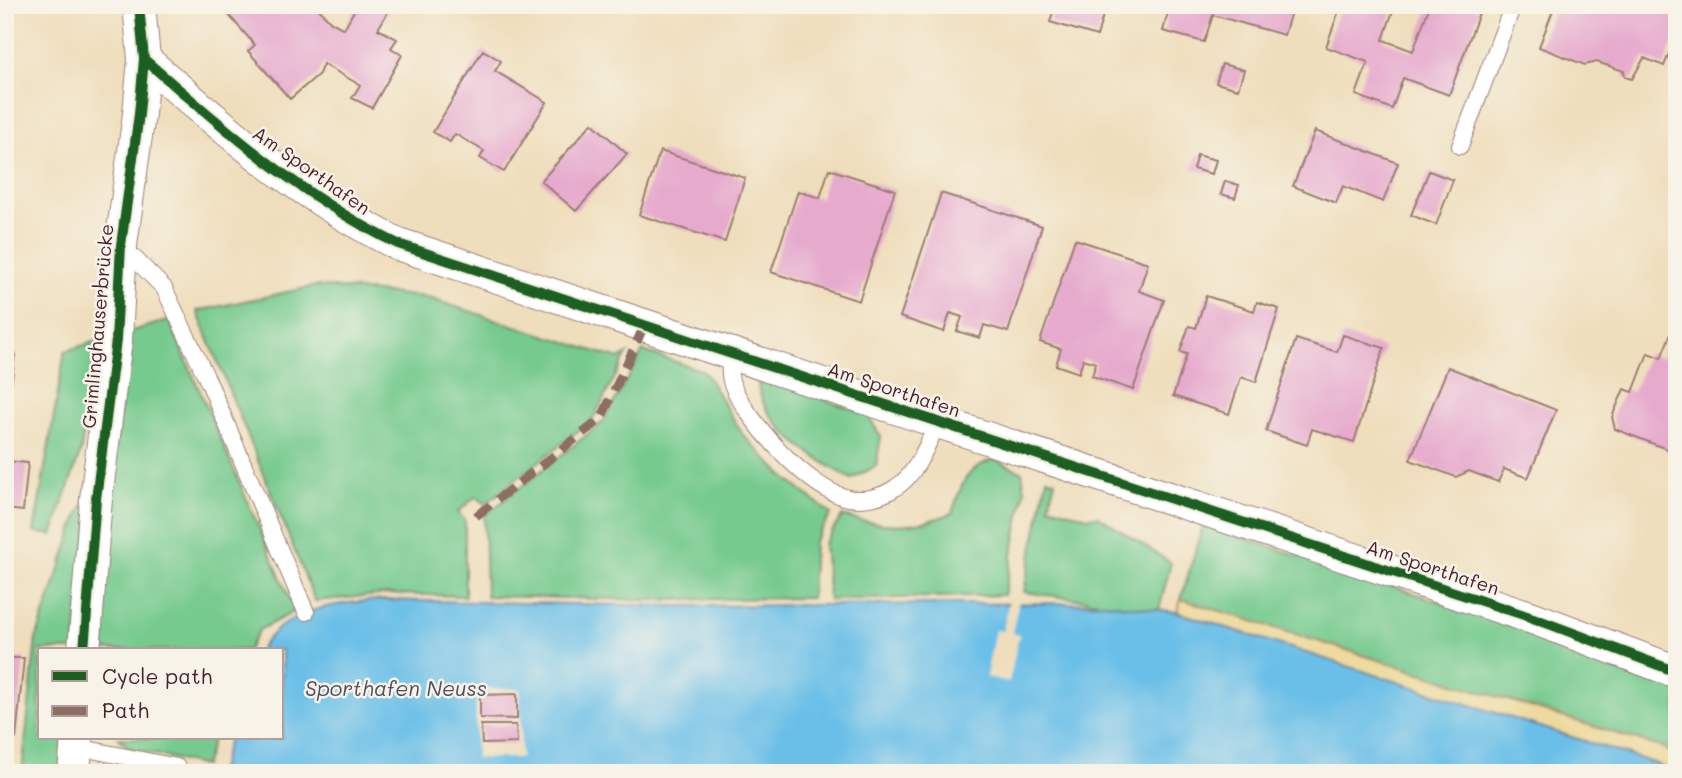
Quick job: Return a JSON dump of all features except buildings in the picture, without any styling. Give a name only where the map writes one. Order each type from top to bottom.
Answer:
[{"type":"street","name":"Grimlinghauserbrücke","points":[[84,648],[96,499],[116,340],[121,245],[144,60],[139,5]]},
{"type":"street","name":"Am Sporthafen","points":[[144,60],[225,130],[353,222],[398,244],[1534,618],[1677,672]]},
{"type":"lane","points":[[1460,146],[1513,5]]},
{"type":"lane","points":[[121,245],[164,288],[211,385],[306,612]]},
{"type":"lane","points":[[730,352],[731,381],[743,405],[789,461],[820,484],[848,498],[873,498],[895,488],[915,469],[938,422]]},
{"type":"lane","points":[[76,753],[177,767]]},
{"type":"green space","points":[[316,286],[425,297],[619,359],[627,354],[593,419],[485,504],[476,496],[458,512],[465,521],[465,596],[388,594],[315,601],[197,311]]},
{"type":"green space","points":[[169,320],[295,611],[259,630],[249,648],[93,648],[129,332]]},
{"type":"green space","points":[[98,341],[81,450],[52,535],[34,532],[65,351]]},
{"type":"green space","points":[[643,351],[704,371],[743,435],[783,476],[831,514],[814,541],[811,598],[649,600],[486,596],[484,516],[603,422]]},
{"type":"green space","points":[[766,380],[867,414],[881,437],[876,466],[851,479],[808,452],[770,415],[758,385]]},
{"type":"green space","points":[[994,459],[1022,472],[1025,490],[1004,595],[829,600],[824,544],[842,516],[897,525],[925,522],[952,513],[965,479],[976,468]]},
{"type":"green space","points":[[1047,478],[1055,481],[1049,506],[1088,517],[1098,516],[1171,563],[1159,610],[1024,592]]},
{"type":"green space","points":[[92,488],[74,648],[38,648],[38,740],[64,740],[60,773],[22,773],[36,639],[78,516]]},
{"type":"green space","points":[[1203,525],[1512,625],[1677,687],[1677,756],[1663,748],[1181,599]]},
{"type":"green space","points":[[120,740],[212,740],[204,766],[129,748]]},
{"type":"sand","points":[[1181,599],[1663,748],[1677,756],[1677,773],[1177,612]]},
{"type":"water","name":"Sporthafen Neuss","points":[[377,600],[675,606],[1104,603],[1177,612],[1654,763],[1674,773],[219,773],[228,740],[284,740],[284,648],[261,648],[270,636],[296,617],[344,604]]},
{"type":"pier","points":[[1009,600],[1019,600],[1012,633],[1019,635],[1009,682],[986,677],[995,630],[1003,631]]},
{"type":"pier","points":[[476,688],[520,689],[521,758],[476,758]]},
{"type":"marked path","points":[[476,516],[601,419],[645,324]]},
{"type":"cycle path","points":[[84,648],[96,499],[116,340],[121,245],[144,59],[139,5]]},
{"type":"cycle path","points":[[144,59],[265,160],[329,205],[398,244],[1533,618],[1677,672]]}]
